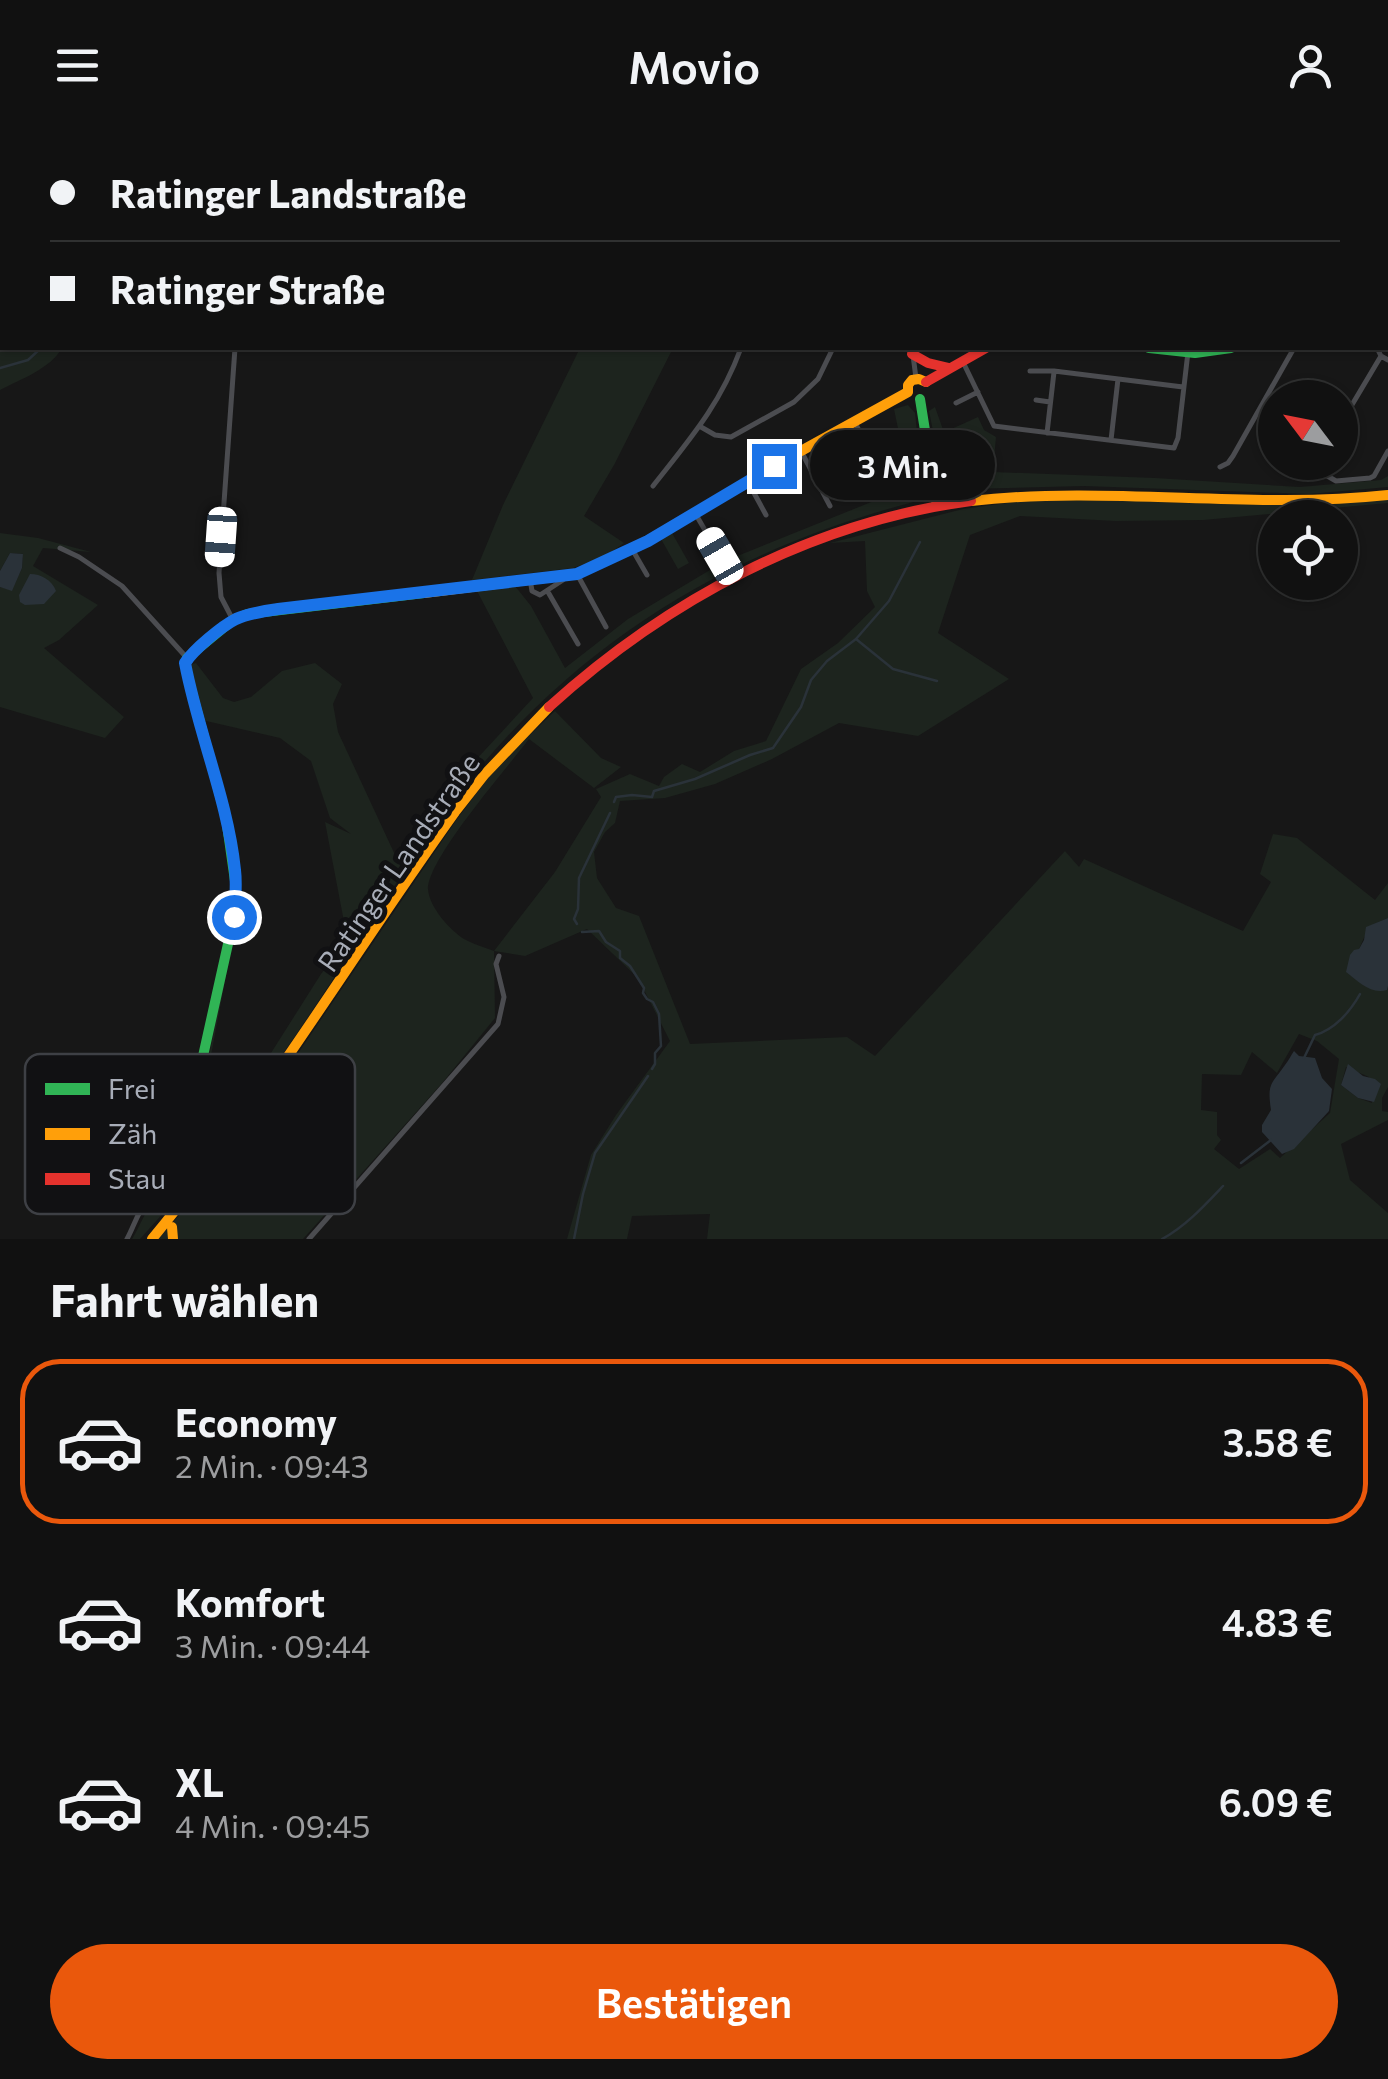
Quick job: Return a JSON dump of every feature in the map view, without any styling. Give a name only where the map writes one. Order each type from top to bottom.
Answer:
[{"type":"street","points":[[233,620],[221,596],[218,573],[235,350]]},
{"type":"street","points":[[653,486],[701,427],[740,350]]},
{"type":"street","points":[[701,427],[715,435],[731,437],[794,402],[818,378],[832,350]]},
{"type":"street","points":[[912,351],[921,380],[928,393],[920,399],[914,399],[908,392],[908,384],[921,380],[949,368],[982,350]]},
{"type":"street","points":[[1168,350],[1220,350]]},
{"type":"street","points":[[1220,467],[1233,456],[1293,350]]},
{"type":"street","points":[[1378,350],[1388,360]]},
{"type":"street","points":[[912,351],[928,363],[949,368]]},
{"type":"street","points":[[962,360],[994,426],[1174,448],[1188,352]]},
{"type":"street","points":[[1358,393],[1380,356]]},
{"type":"street","points":[[1030,371],[1183,387]]},
{"type":"street","points":[[1046,433],[1054,371]]},
{"type":"street","points":[[1111,440],[1118,379]]},
{"type":"street","points":[[530,580],[536,594],[548,592],[908,392]]},
{"type":"street","points":[[956,402],[978,392]]},
{"type":"street","points":[[920,399],[937,506]]},
{"type":"street","points":[[1036,400],[1050,402]]},
{"type":"street","points":[[854,421],[885,480]]},
{"type":"street","points":[[801,451],[830,506]]},
{"type":"street","points":[[1358,479],[1374,476],[1388,451]]},
{"type":"street","points":[[932,470],[940,486],[963,502]]},
{"type":"street","points":[[748,482],[766,514]]},
{"type":"street","name":"Ratinger Landstraße","points":[[292,1054],[454,814],[511,746],[559,698],[631,639],[730,578],[836,533],[963,502],[1090,494],[1280,502],[1388,495]]},
{"type":"street","points":[[694,512],[720,556]]},
{"type":"street","points":[[60,548],[122,586],[187,658]]},
{"type":"street","points":[[632,548],[647,575]]},
{"type":"street","points":[[203,1054],[236,894],[229,832],[192,698],[187,658],[233,620],[278,609],[569,577]]},
{"type":"street","points":[[569,577],[606,627]]},
{"type":"street","points":[[548,592],[578,644]]},
{"type":"street","points":[[355,1186],[498,1024],[504,997],[496,964],[499,956]]},
{"type":"street","points":[[127,1239],[138,1214]]},
{"type":"street","name":"Ratinger Landstraße","points":[[152,1239],[173,1214]]},
{"type":"street","points":[[308,1239],[330,1214]]},
{"type":"shaded area","points":[[0,350],[61,350],[43,368],[0,390]]},
{"type":"shaded area","points":[[579,350],[672,350],[584,516],[624,543],[604,557],[573,568],[472,580],[503,505]]},
{"type":"shaded area","points":[[908,405],[915,413],[923,488],[917,501],[797,540],[741,565],[686,594],[585,664],[538,705],[477,770],[417,852],[282,1054],[270,1054],[321,974],[354,933],[345,927],[325,822],[351,834],[330,818],[311,761],[280,738],[202,720],[189,665],[196,663],[223,698],[234,702],[251,697],[282,671],[315,663],[342,684],[333,704],[338,732],[396,857],[460,777],[533,698],[476,589],[515,586],[531,606],[565,668],[628,619],[725,561],[906,488],[908,477],[894,409]]},
{"type":"shaded area","points":[[935,407],[955,456],[947,431],[978,417],[984,430],[996,437],[993,472],[1300,487],[1381,480],[1388,476],[1388,487],[1309,494],[1084,486],[964,489],[951,486],[942,476],[929,411]]},
{"type":"shaded area","points":[[1388,499],[1388,503],[1358,506],[1358,501]]},
{"type":"shaded area","points":[[1028,500],[1258,504],[1258,515],[1203,520],[1020,516],[970,535],[938,633],[1009,679],[918,736],[839,723],[715,784],[665,798],[620,801],[615,823],[594,852],[597,878],[616,908],[639,916],[690,1044],[847,1037],[875,1056],[1065,851],[1079,867],[1084,859],[1243,931],[1271,882],[1260,874],[1273,834],[1297,838],[1375,900],[1388,883],[1388,918],[1367,931],[1359,949],[1387,990],[1388,986],[1388,1087],[1382,1098],[1382,1111],[1388,1112],[1388,1120],[1341,1144],[1350,1180],[1388,1213],[1388,1239],[707,1239],[710,1214],[632,1216],[627,1239],[567,1239],[591,1155],[670,1041],[638,978],[587,929],[525,956],[494,951],[555,872],[601,797],[596,789],[630,774],[659,786],[664,777],[682,764],[700,772],[734,751],[766,741],[801,669],[838,643],[875,607],[867,591],[865,541],[830,543],[963,509]],"holes":[[[1299,1034],[1317,1041],[1339,1059],[1330,1113],[1280,1158],[1270,1149],[1239,1169],[1214,1149],[1221,1140],[1217,1135],[1217,1112],[1201,1110],[1202,1074],[1241,1075],[1252,1052],[1277,1073]],[[1346,1067],[1369,1077],[1372,1103],[1341,1085]]]},
{"type":"shaded area","points":[[0,533],[91,552],[43,548],[33,566],[98,605],[59,640],[44,648],[124,717],[105,738],[0,707],[0,587],[12,590],[22,568],[23,554],[10,553],[0,571]]},
{"type":"shaded area","points":[[672,533],[689,563],[678,569],[661,539]]},
{"type":"shaded area","points":[[10,553],[23,554],[22,568],[12,591],[0,587],[0,571]]},
{"type":"shaded area","points":[[30,574],[46,578],[56,591],[44,604],[20,602],[19,595]]},
{"type":"shaded area","points":[[555,711],[601,758],[621,767],[594,788],[529,739],[454,835],[431,875],[429,896],[436,910],[464,939],[494,951],[495,1018],[355,1181],[355,1054],[298,1054],[457,819],[498,765]]},
{"type":"shaded area","points":[[1388,918],[1388,986],[1387,990],[1376,991],[1346,972],[1350,955],[1364,940],[1366,927]]},
{"type":"shaded area","points":[[225,972],[211,1054],[209,1054]]},
{"type":"shaded area","points":[[1294,1051],[1299,1056],[1315,1058],[1322,1078],[1332,1089],[1329,1111],[1294,1149],[1282,1154],[1262,1132],[1262,1125],[1271,1110],[1271,1085]]},
{"type":"shaded area","points":[[1348,1064],[1381,1084],[1374,1102],[1358,1098],[1341,1085]]},
{"type":"shaded area","points":[[145,1214],[162,1214],[140,1239],[132,1239]]},
{"type":"shaded area","points":[[180,1214],[325,1214],[303,1239],[158,1239]]},
{"type":"waterway","points":[[0,368],[28,360],[39,350]]},
{"type":"waterway","points":[[614,802],[616,797],[652,797],[654,791],[773,748],[801,707],[811,680],[827,661],[856,639],[889,601],[920,542]]},
{"type":"waterway","points":[[856,639],[893,669],[937,681]]},
{"type":"waterway","points":[[577,924],[574,919],[579,878],[610,813]]},
{"type":"waterway","points":[[582,932],[599,931],[606,942],[620,951],[620,958],[630,966],[644,988],[643,993],[653,1002],[659,1014],[661,1046],[655,1053],[652,1069]]},
{"type":"waterway","points":[[1304,1058],[1315,1035],[1341,1019],[1360,994]]},
{"type":"waterway","points":[[574,1239],[595,1153],[648,1076]]},
{"type":"waterway","points":[[1241,1163],[1271,1140]]},
{"type":"waterway","points":[[1162,1239],[1187,1222],[1223,1186]]},
{"type":"traffic: fast","points":[[1167,350],[1217,350]]},
{"type":"traffic: fast","points":[[920,399],[937,506]]},
{"type":"traffic: fast","points":[[203,1054],[234,917],[236,888],[226,818],[191,689],[187,658],[233,620],[248,614],[424,593]]},
{"type":"traffic: slow","points":[[908,392],[912,380],[926,382]]},
{"type":"traffic: slow","points":[[424,593],[577,574],[647,541],[908,392]]},
{"type":"traffic: slow","points":[[934,474],[940,485],[962,502]]},
{"type":"traffic: slow","points":[[971,501],[1075,495],[1284,500],[1388,495]]},
{"type":"traffic: slow","points":[[289,1054],[455,812],[549,707]]},
{"type":"traffic: slow","points":[[152,1239],[172,1214]]},
{"type":"traffic: slow","points":[[172,1227],[173,1239]]},
{"type":"traffic: jam","points":[[926,382],[982,350]]},
{"type":"traffic: jam","points":[[912,354],[949,368]]},
{"type":"traffic: jam","points":[[549,707],[642,633],[745,572],[855,527],[912,511],[971,501]]},
{"type":"route","points":[[234,917],[235,870],[229,832],[185,663],[208,640],[233,620],[248,614],[577,574],[648,541],[774,466]]}]
